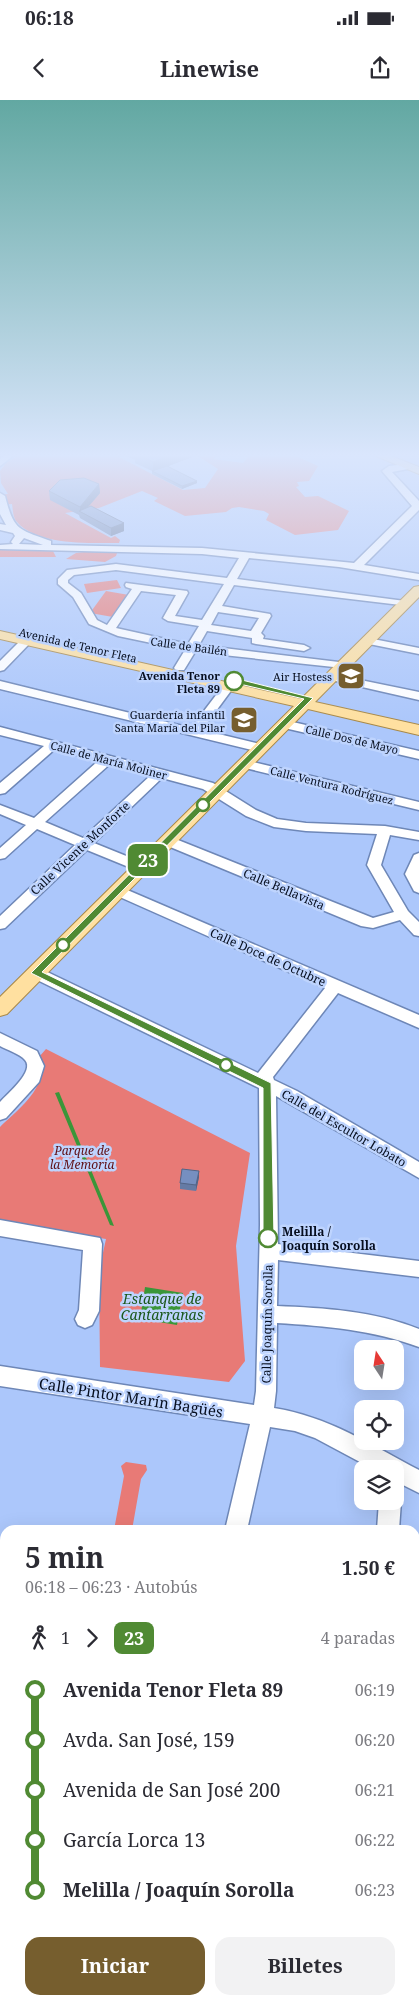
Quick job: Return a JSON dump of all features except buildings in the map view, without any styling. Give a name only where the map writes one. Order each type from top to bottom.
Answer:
[{"type":"main road","points":[[0,1009],[306,701],[419,591]]},
{"type":"main road","name":"Avenida de Tenor Fleta","points":[[0,628],[27,638],[227,688],[419,722]]},
{"type":"main road","name":"Avenida de Tenor Fleta","points":[[0,635],[27,638],[180,668],[419,730]]},
{"type":"street","points":[[65,545],[94,548]]},
{"type":"street","points":[[356,559],[378,545]]},
{"type":"street","points":[[1,547],[184,550],[302,560],[356,559],[406,579],[419,591]]},
{"type":"street","points":[[180,668],[246,555]]},
{"type":"street","name":"Calle de Bailén","points":[[138,570],[114,567],[71,572],[64,577],[63,584],[77,595],[90,619],[109,630],[192,648],[344,665]]},
{"type":"street","points":[[304,648],[256,641],[258,636],[168,618],[183,593],[129,586],[138,570],[404,604]]},
{"type":"street","points":[[395,574],[419,577]]},
{"type":"street","points":[[109,630],[138,587]]},
{"type":"street","points":[[214,608],[266,616],[254,635]]},
{"type":"street","points":[[0,668],[27,638]]},
{"type":"street","points":[[368,641],[419,651]]},
{"type":"street","points":[[331,677],[419,696]]},
{"type":"street","points":[[0,686],[260,748]]},
{"type":"street","points":[[195,731],[227,688]]},
{"type":"street","name":"Calle Dos de Mayo","points":[[284,724],[419,755]]},
{"type":"street","name":"Calle de María Moliner","points":[[1,732],[208,786],[251,813],[274,823],[306,827],[385,830],[419,836]]},
{"type":"street","points":[[0,790],[53,745]]},
{"type":"street","points":[[0,856],[108,759]]},
{"type":"street","name":"Calle Ventura Rodríguez","points":[[245,764],[419,806]]},
{"type":"street","name":"Calle Vicente Monforte","points":[[0,924],[6,910],[86,843],[160,773]]},
{"type":"street","points":[[0,809],[141,867]]},
{"type":"street","points":[[385,830],[373,864],[403,914],[419,931]]},
{"type":"street","name":"Calle Bellavista","points":[[168,841],[361,920],[373,923],[403,914]]},
{"type":"street","points":[[419,858],[412,874],[419,888]]},
{"type":"street","name":"Calle Doce de Octubre","points":[[118,891],[419,1022]]},
{"type":"street","name":"Calle del Escultor Lobato","points":[[36,973],[291,1096],[419,1171]]},
{"type":"street","name":"Calle Joaquín Sorolla","points":[[237,1525],[262,1417],[266,1391],[269,1169],[268,1086],[265,1079],[266,1073],[334,986]]},
{"type":"street","points":[[0,1039],[31,1055],[36,1066],[33,1077],[0,1113]]},
{"type":"street","points":[[0,1228],[93,1244],[89,1311],[85,1319]]},
{"type":"street","points":[[268,1251],[419,1269]]},
{"type":"street","points":[[267,1314],[380,1325],[419,1338]]},
{"type":"street","name":"Calle Pintor Marín Bagüés","points":[[0,1376],[295,1422],[320,1430],[378,1460]]},
{"type":"street","points":[[404,1474],[419,1482]]},
{"type":"street","points":[[388,1525],[389,1510]]},
{"type":"green space","points":[[0,550],[53,551],[56,557],[0,557]]},
{"type":"green space","points":[[76,553],[117,553],[116,556],[105,562],[66,559]]},
{"type":"green space","points":[[117,580],[121,588],[87,593],[84,584]]},
{"type":"green space","points":[[106,591],[129,595],[113,617],[90,613]]},
{"type":"green space","name":"Parque de la Memoria","points":[[46,1049],[250,1153],[236,1246],[245,1361],[229,1382],[100,1367],[99,1271],[106,1239],[0,1223],[0,1127],[25,1103],[36,1089],[41,1073],[39,1057]]},
{"type":"green space","points":[[126,1462],[146,1465],[147,1470],[141,1479],[133,1525],[115,1525],[124,1476],[121,1466]]},
{"type":"water","points":[[59,1092],[114,1226],[110,1225],[55,1093]]},
{"type":"water","name":"Estanque de Cantarranas","points":[[145,1287],[183,1293],[177,1325],[140,1319]]},
{"type":"bus line","name":"23","points":[[234,681],[309,698],[36,973],[268,1086],[268,1238]]},
{"type":"place","name":"Air Hostess","points":[[351,676]]},
{"type":"place","name":"Avenida Tenor Fleta 89","points":[[234,681]]},
{"type":"place","name":"Guardería infantil Santa María del Pilar","points":[[244,720]]},
{"type":"place","name":"Melilla / Joaquín Sorolla","points":[[268,1238]]}]
